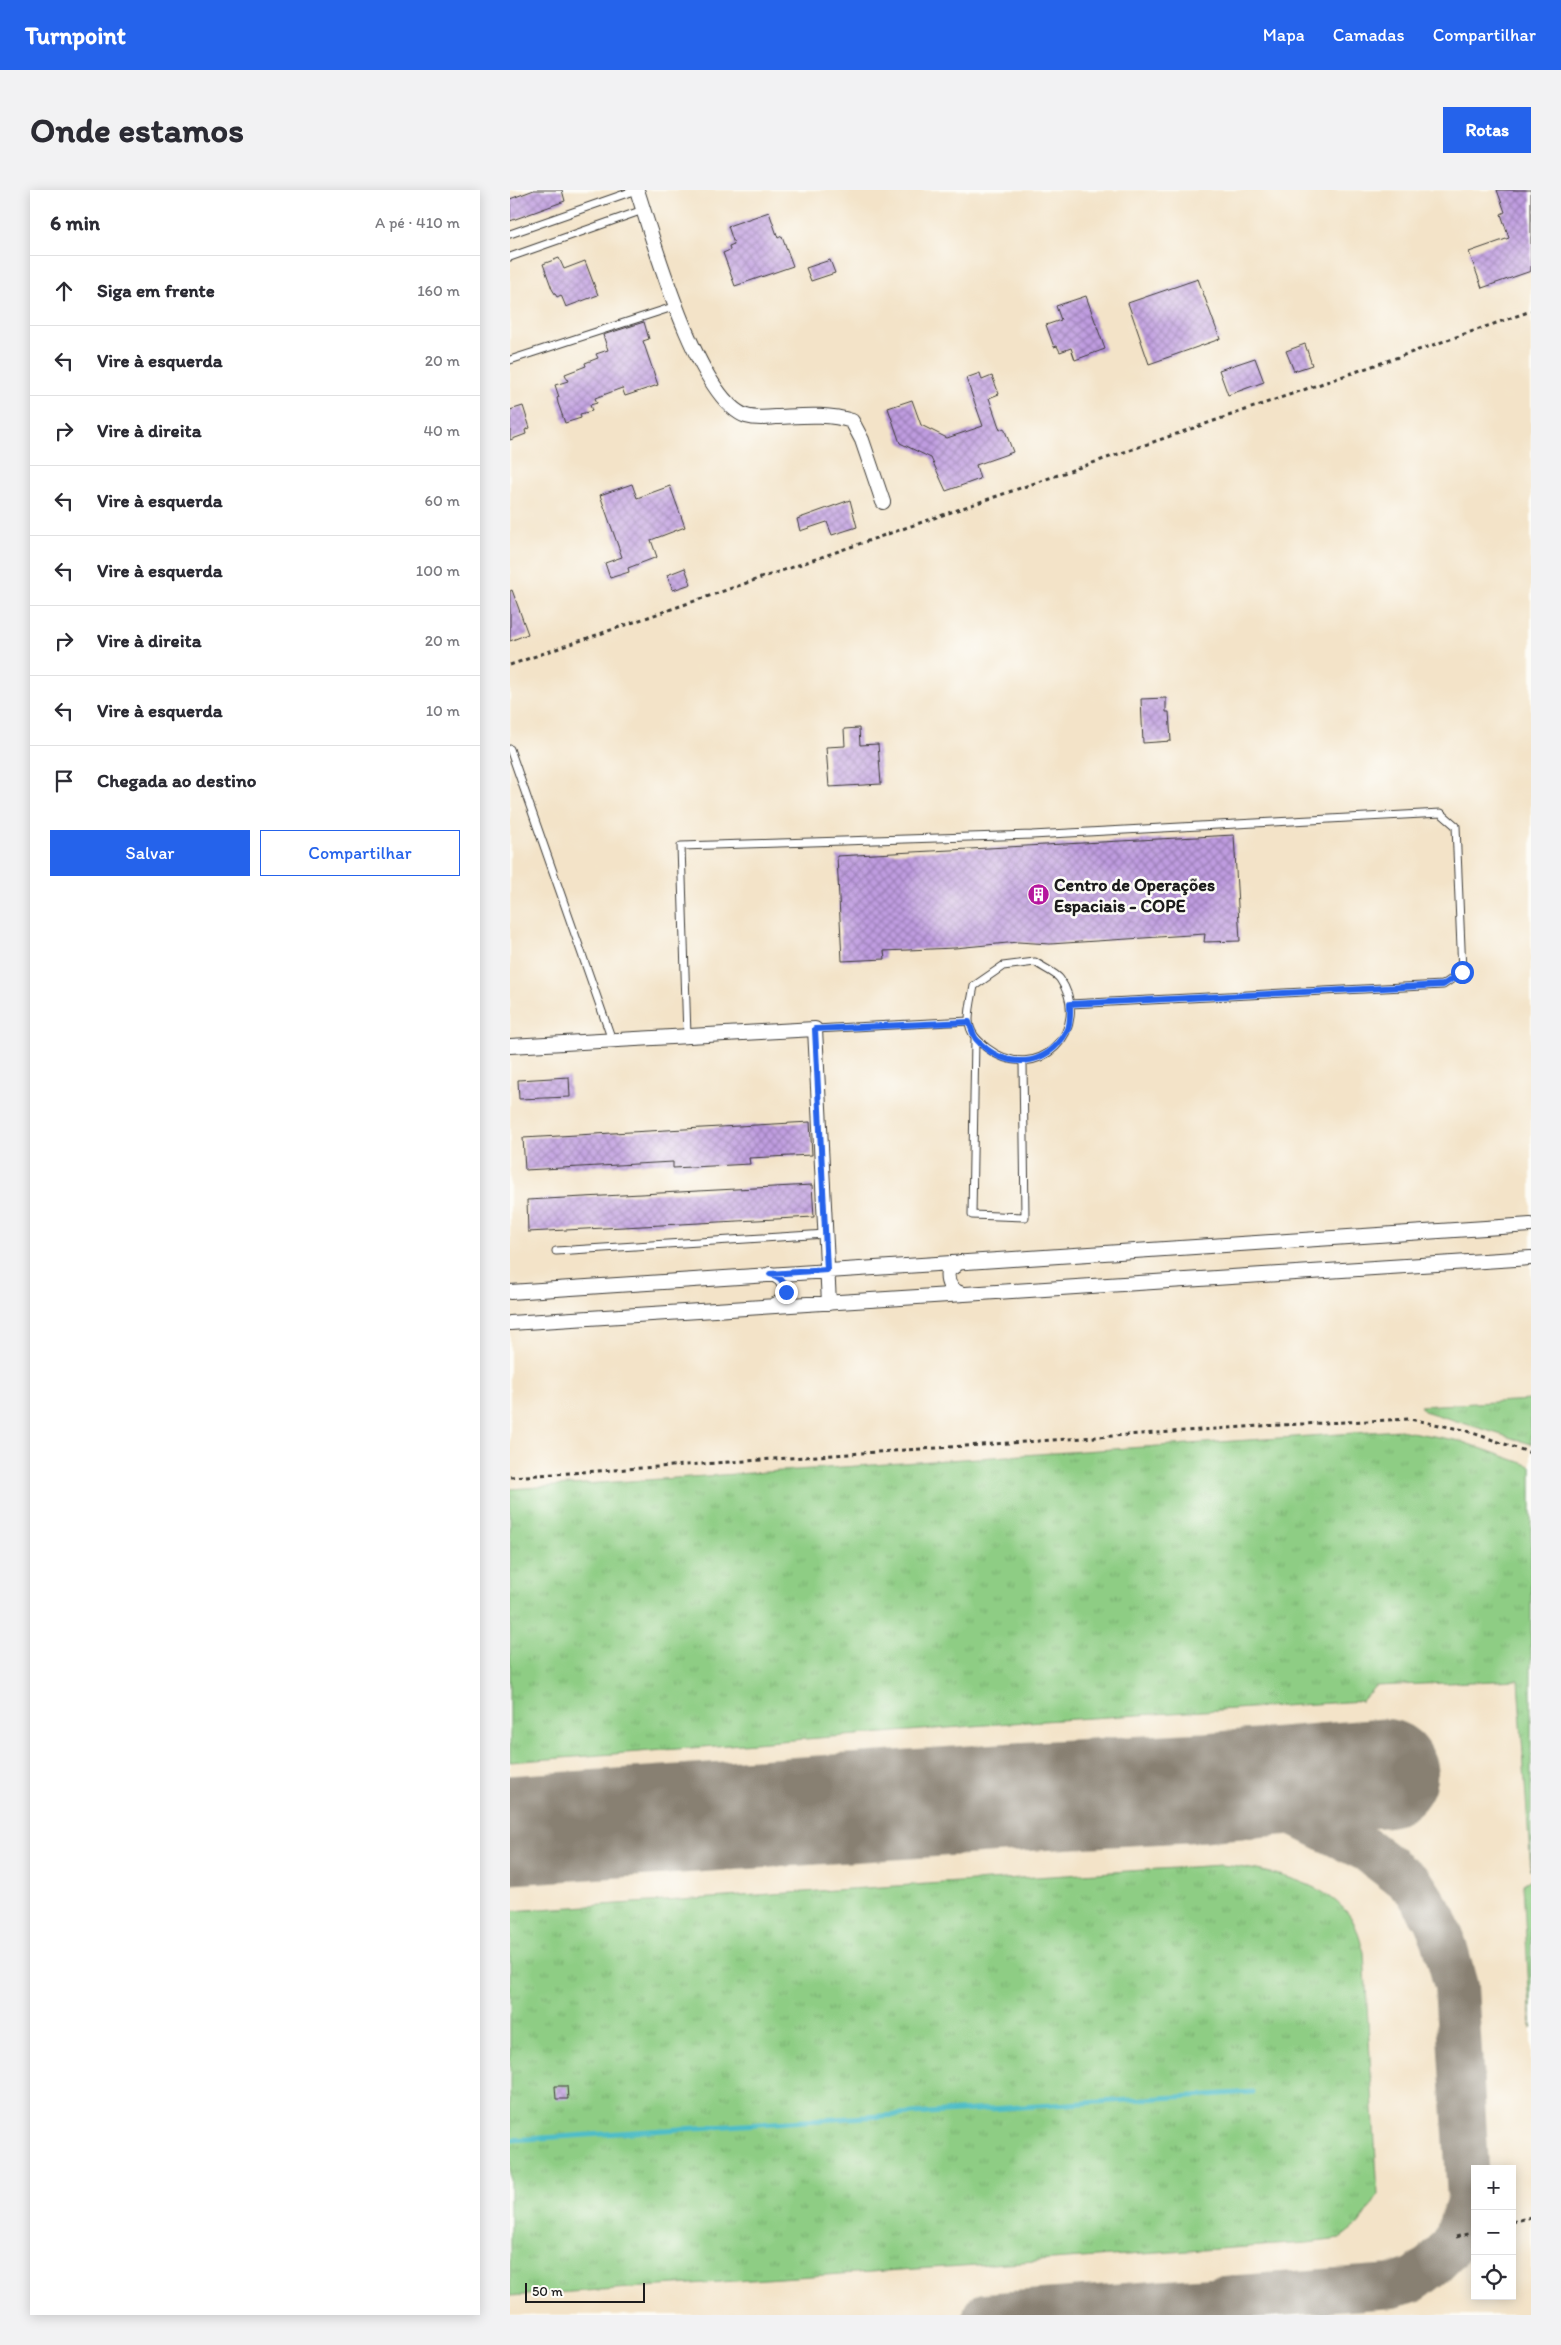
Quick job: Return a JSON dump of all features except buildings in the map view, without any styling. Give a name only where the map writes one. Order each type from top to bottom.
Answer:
[{"type":"street","points":[[636,190],[687,337],[705,372],[726,399],[744,415],[756,418],[827,416],[852,421],[862,440],[883,502]]},
{"type":"street","points":[[510,1046],[815,1029],[829,1303]]},
{"type":"street","points":[[510,1292],[1531,1225]]},
{"type":"street","points":[[510,1323],[1531,1258]]},
{"type":"street","points":[[960,1262],[951,1267],[948,1282],[953,1290],[963,1294]]},
{"type":"street","points":[[770,1274],[780,1278],[786,1286],[782,1302],[772,1306]]},
{"type":"lane","points":[[510,234],[636,190]]},
{"type":"lane","points":[[510,257],[643,210]]},
{"type":"lane","points":[[510,360],[676,306]]},
{"type":"lane","points":[[510,749],[612,1040]]},
{"type":"lane","points":[[687,1036],[681,846],[1032,835],[1441,813],[1456,826],[1462,972],[1443,985],[1070,1004]]},
{"type":"lane","points":[[976,1039],[998,1057],[1023,1063],[1052,1052],[1068,1030],[1070,1004],[1060,978],[1035,962],[1002,966],[974,986],[969,1022],[976,1039],[972,1215],[1026,1217],[1023,1063]]},
{"type":"lane","points":[[815,1029],[969,1022]]},
{"type":"lane","points":[[556,1251],[826,1234]]},
{"type":"path","points":[[510,665],[1531,311]]},
{"type":"path","points":[[510,1477],[1259,1426],[1410,1419],[1464,1430],[1531,1453]]},
{"type":"path","points":[[1516,2221],[1531,2217]]},
{"type":"path","points":[[1456,2237],[1471,2233]]},
{"type":"green space","points":[[1531,1400],[1531,1444],[1424,1411],[1420,1406]]},
{"type":"green space","points":[[1400,1430],[1460,1441],[1531,1466],[1531,1871],[1518,1680],[1375,1686],[1362,1701],[1011,1723],[510,1762],[510,1489]]},
{"type":"green space","points":[[1221,1865],[1273,1873],[1291,1878],[1325,1893],[1350,1916],[1364,1952],[1378,2195],[1359,2224],[1340,2239],[1307,2243],[510,2296],[510,1911]]},
{"type":"green space","points":[[1531,1879],[1531,2028],[1523,1884]]},
{"type":"waterway","points":[[510,2140],[1253,2092]]},
{"type":"taxiway","points":[[985,2315],[1393,2286],[1415,2279],[1447,2251],[1456,2237],[1469,2199],[1456,1986],[1443,1939],[1435,1919],[1413,1885],[1367,1850],[1268,1801],[1241,1792],[1204,1787]]},
{"type":"runway","points":[[510,1830],[1017,1797],[1204,1787],[1383,1773]]},
{"type":"place","name":"Centro de Operações Espaciais - COPE","points":[[1038,895]]},
{"type":"route","points":[[786,1292],[784,1282],[775,1275],[770,1274],[827,1270],[815,1029],[969,1022],[976,1039],[998,1057],[1023,1063],[1052,1052],[1068,1030],[1070,1004],[1443,985],[1462,972]]}]
